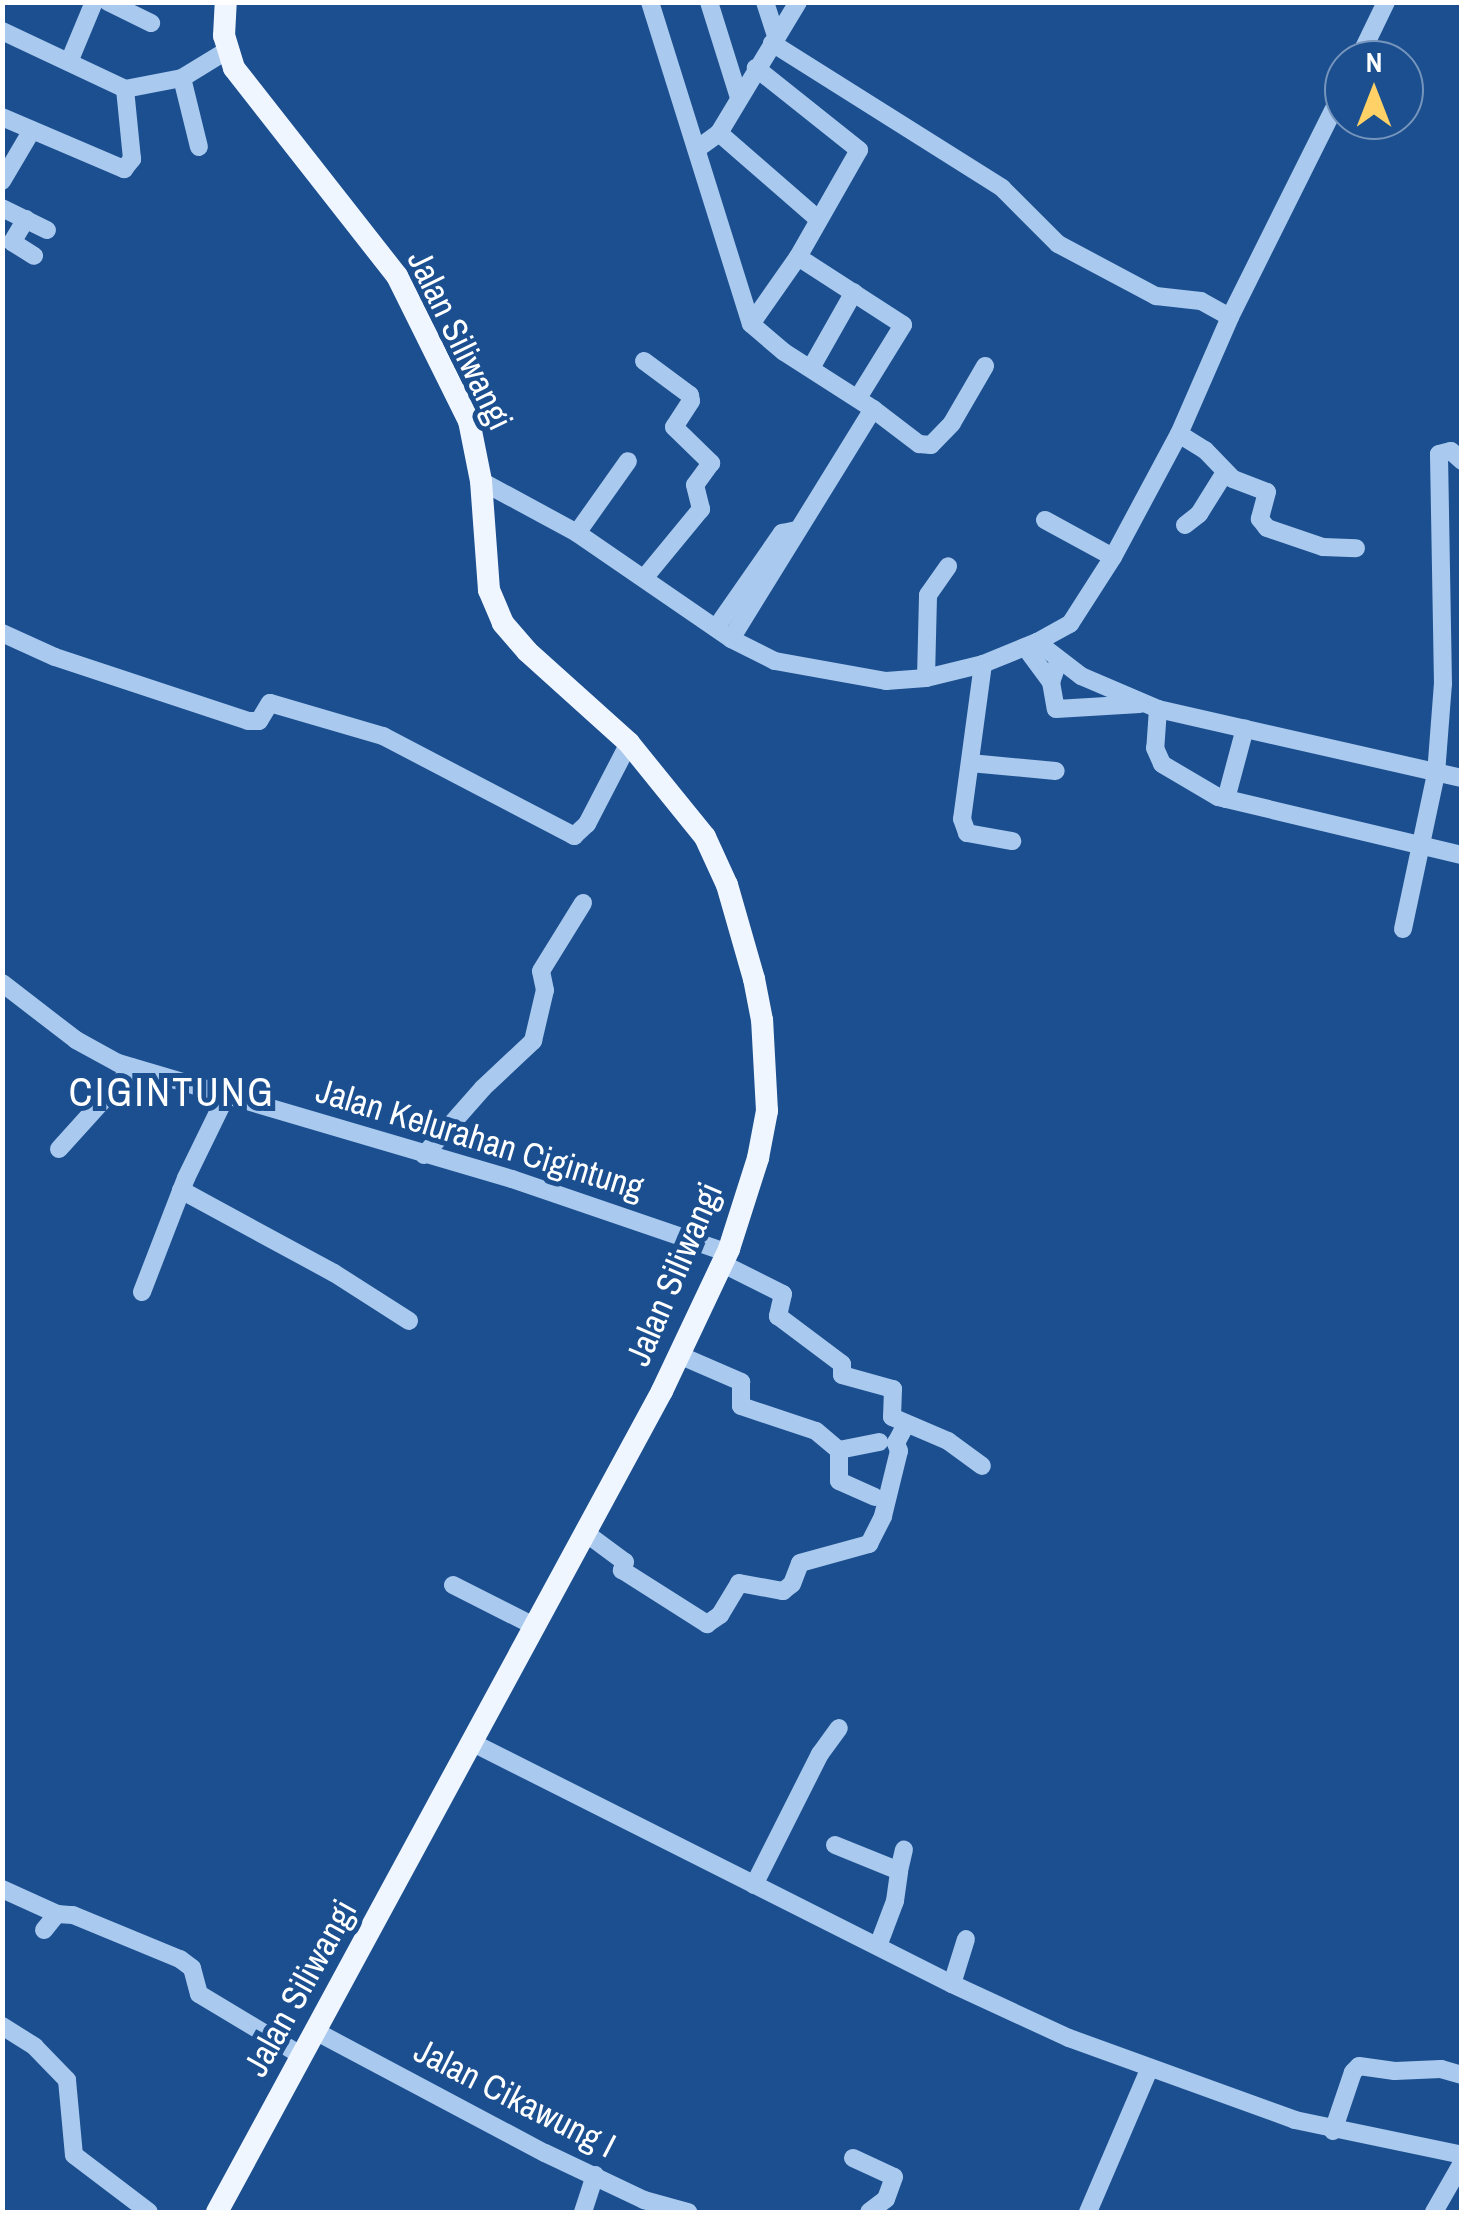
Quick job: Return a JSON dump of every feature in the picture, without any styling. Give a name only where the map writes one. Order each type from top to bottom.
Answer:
[{"type":"main road","points":[[226,2],[226,50]]},
{"type":"main road","name":"Jalan Siliwangi","points":[[217,2212],[587,1534],[680,1355],[725,1258],[758,1158],[767,1111],[762,1020],[754,980],[727,885],[705,837],[629,743],[527,651],[503,623],[489,590],[482,481],[469,421],[396,276],[234,68],[226,50]]},
{"type":"street","points":[[69,62],[94,2]]},
{"type":"street","points":[[108,2],[151,23]]},
{"type":"street","points":[[650,2],[751,324],[919,444],[932,445],[952,423],[984,366]]},
{"type":"street","points":[[709,2],[739,98]]},
{"type":"street","points":[[765,2],[774,40],[1002,188],[1071,252],[1156,296],[1200,301],[1230,316]]},
{"type":"street","points":[[697,149],[719,133],[798,2]]},
{"type":"street","points":[[1368,40],[1386,2]]},
{"type":"street","points":[[2,31],[125,89],[182,78],[226,50]]},
{"type":"street","points":[[751,324],[798,257],[860,148],[756,68]]},
{"type":"street","points":[[182,78],[199,147]]},
{"type":"street","points":[[2,118],[124,169],[132,159],[125,89]]},
{"type":"street","points":[[482,481],[577,533],[723,634],[774,661],[886,681],[926,678],[983,664],[1031,645],[1070,624],[1113,556],[1178,434],[1230,316],[1324,128]]},
{"type":"street","points":[[2,181],[32,130]]},
{"type":"street","points":[[719,133],[818,218]]},
{"type":"street","points":[[2,208],[46,230]]},
{"type":"street","points":[[26,219],[12,242],[34,256]]},
{"type":"street","points":[[723,634],[798,530],[866,404],[903,325],[798,257]]},
{"type":"street","points":[[810,368],[854,292]]},
{"type":"street","points":[[644,361],[690,395],[691,401],[674,427],[710,464],[694,486],[701,509],[645,578]]},
{"type":"street","points":[[1178,434],[1205,450],[1224,474],[1267,492],[1260,519],[1267,528],[1322,548],[1356,548]]},
{"type":"street","points":[[1403,929],[1452,684],[1438,457],[1451,450],[1462,461]]},
{"type":"street","points":[[577,533],[628,461]]},
{"type":"street","points":[[1185,525],[1199,514],[1224,474]]},
{"type":"street","points":[[1045,520],[1113,556]]},
{"type":"street","points":[[926,678],[928,595],[948,566]]},
{"type":"street","points":[[2,633],[55,658],[248,721],[258,721],[270,703],[383,736],[574,836],[587,824],[629,743]]},
{"type":"street","points":[[1031,645],[1058,662],[1152,706],[1462,778]]},
{"type":"street","points":[[1031,645],[1051,682]]},
{"type":"street","points":[[1058,662],[1051,682],[1051,702],[1060,710],[1152,706]]},
{"type":"street","points":[[983,664],[964,828],[971,835],[1012,841]]},
{"type":"street","points":[[1152,706],[1156,748],[1162,764],[1176,776],[1226,799],[1462,856]]},
{"type":"street","points":[[1226,799],[1245,728]]},
{"type":"street","points":[[970,762],[1056,771]]},
{"type":"street","points":[[424,1155],[483,1088],[533,1041],[544,990],[541,971],[583,903]]},
{"type":"street","name":"Jalan Kelurahan Cigintung","points":[[2,984],[76,1040],[133,1067],[512,1178],[725,1258],[782,1294],[778,1316],[842,1364],[842,1375],[893,1388],[892,1415],[906,1424]]},
{"type":"street","points":[[59,1150],[133,1067]]},
{"type":"street","points":[[142,1292],[181,1190],[226,1096]]},
{"type":"street","points":[[181,1190],[334,1273],[409,1322]]},
{"type":"street","points":[[680,1355],[741,1382],[741,1406],[816,1431],[839,1450]]},
{"type":"street","points":[[587,1534],[626,1562],[622,1570],[708,1624],[720,1615],[739,1583],[784,1591],[792,1584],[800,1564],[870,1544],[882,1516],[899,1451],[897,1438],[906,1424],[948,1440],[982,1466]]},
{"type":"street","points":[[839,1450],[879,1442]]},
{"type":"street","points":[[839,1450],[839,1481],[875,1497]]},
{"type":"street","points":[[453,1585],[536,1627]]},
{"type":"street","points":[[754,1885],[820,1754],[839,1728]]},
{"type":"street","points":[[474,1742],[952,1984],[1149,2070],[1332,2130],[1462,2155]]},
{"type":"street","points":[[835,1845],[899,1871]]},
{"type":"street","points":[[878,1946],[895,1900],[904,1850]]},
{"type":"street","points":[[2,1889],[189,1964],[199,1994],[302,2056]]},
{"type":"street","points":[[44,1930],[57,1914]]},
{"type":"street","points":[[952,1984],[966,1939]]},
{"type":"street","points":[[2,2026],[35,2046],[67,2080],[73,2106],[74,2155],[123,2206],[149,2212]]},
{"type":"street","name":"Jalan Cikawung I","points":[[317,2032],[644,2200],[688,2212]]},
{"type":"street","points":[[1332,2130],[1353,2072],[1359,2066],[1395,2071],[1441,2069],[1462,2075]]},
{"type":"street","points":[[1088,2212],[1149,2070]]},
{"type":"street","points":[[853,2158],[894,2177],[886,2199],[869,2212]]},
{"type":"street","points":[[1434,2212],[1462,2164]]},
{"type":"street","points":[[583,2212],[596,2176]]},
{"type":"district","name":"CIGINTUNG","points":[[172,1092]]}]
